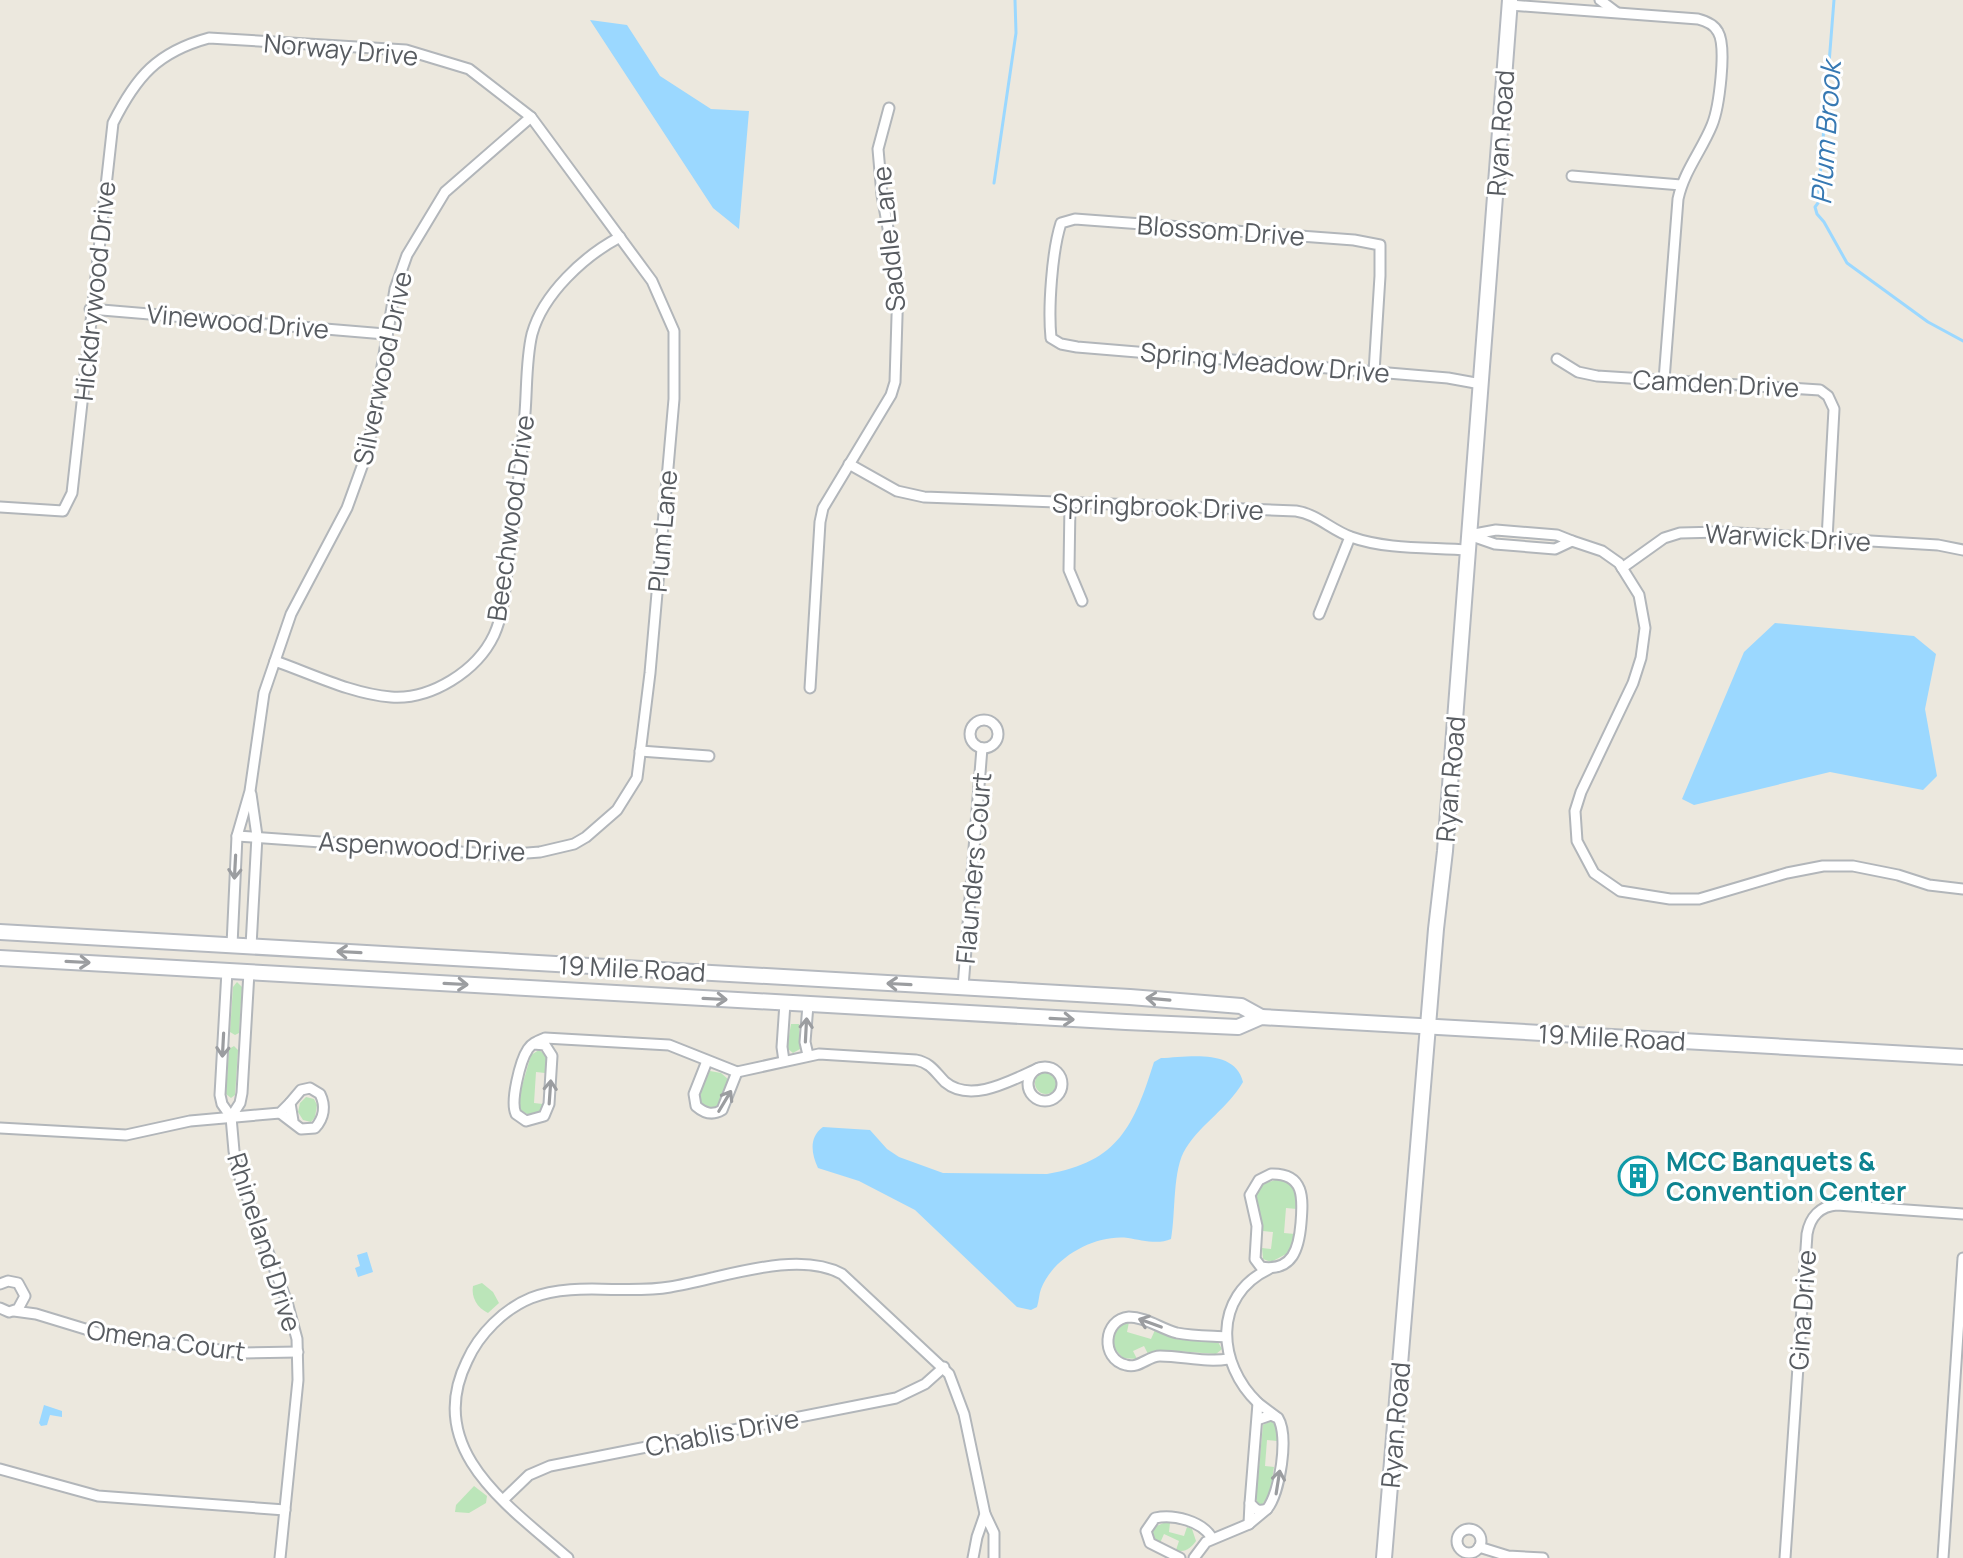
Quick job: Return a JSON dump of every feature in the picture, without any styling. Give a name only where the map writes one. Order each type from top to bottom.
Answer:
[{"type":"main road","name":"Ryan Road","points":[[1384,1558],[1427,1027],[1445,851],[1510,2]]},
{"type":"main road","name":"19 Mile Road","points":[[0,932],[1012,990],[1241,1006],[1261,1017],[1963,1057]]},
{"type":"main road","points":[[171,967],[169,951],[182,942]]},
{"type":"main road","points":[[378,979],[389,971],[391,963],[388,954]]},
{"type":"main road","name":"19 Mile Road","points":[[0,958],[1201,1026],[1238,1027],[1261,1017]]},
{"type":"main road","points":[[782,1003],[776,994],[777,985],[790,977]]},
{"type":"main road","points":[[999,1015],[1012,1007],[1015,999],[1012,990]]},
{"type":"main road","points":[[1201,1026],[1211,1016],[1209,1003]]},
{"type":"street","points":[[1600,0],[1616,12]]},
{"type":"street","points":[[1510,2],[1698,19],[1714,26],[1719,33],[1722,48],[1715,116],[1681,185],[1664,380]]},
{"type":"street","name":"Norway Drive","points":[[141,78],[157,60],[209,38],[406,50],[469,69],[531,117],[620,237]]},
{"type":"street","name":"Hickdrywood Drive","points":[[0,507],[63,511],[72,493],[113,123],[141,78]]},
{"type":"street","name":"Saddle Lane","points":[[810,688],[823,508],[891,395],[895,382],[898,284],[882,195],[878,149],[889,108]]},
{"type":"street","name":"Silverwood Drive","points":[[232,945],[237,836],[250,791],[264,693],[291,614],[347,508],[368,450],[385,334],[395,289],[407,255],[445,192],[531,117]]},
{"type":"street","points":[[1572,176],[1681,185]]},
{"type":"street","name":"Blossom Drive","points":[[1051,338],[1053,280],[1061,223],[1075,219],[1354,240],[1380,245],[1374,372]]},
{"type":"street","name":"Beechwood Drive","points":[[275,661],[365,693],[391,697],[409,697],[442,686],[474,664],[493,636],[501,615],[519,490],[532,335],[542,310],[563,282],[589,258],[620,237]]},
{"type":"street","name":"Plum Lane","points":[[600,826],[617,810],[637,778],[650,673],[674,399],[674,331],[652,281],[620,237]]},
{"type":"street","name":"Vinewood Drive","points":[[90,309],[385,334]]},
{"type":"street","name":"Spring Meadow Drive","points":[[1051,338],[1077,347],[1448,378],[1481,384]]},
{"type":"street","name":"Camden Drive","points":[[1557,359],[1578,372],[1588,374],[1811,388],[1828,396],[1834,409],[1827,539]]},
{"type":"street","name":"Springbrook Drive","points":[[849,464],[897,491],[924,497],[1296,511],[1309,513],[1350,537],[1382,543],[1468,542],[1555,549],[1572,541],[1602,551],[1622,568]]},
{"type":"street","points":[[1070,503],[1069,570],[1082,601]]},
{"type":"street","name":"Warwick Drive","points":[[1622,568],[1664,538],[1680,533],[1720,532],[1938,545],[1963,550]]},
{"type":"street","points":[[1319,614],[1350,537]]},
{"type":"street","points":[[1622,568],[1639,595],[1644,641],[1633,683],[1575,811],[1577,841],[1592,870],[1620,891],[1670,899],[1699,899],[1787,873],[1823,866],[1866,868],[1929,885],[1963,889]]},
{"type":"street","name":"Flaunders Court","points":[[963,987],[982,748]]},
{"type":"street","points":[[640,751],[709,756]]},
{"type":"street","name":"Silverwood Drive","points":[[250,791],[257,836],[251,946]]},
{"type":"street","name":"Aspenwood Drive","points":[[237,836],[503,855],[540,852],[574,844],[600,826]]},
{"type":"street","name":"Rhineland Drive","points":[[227,971],[220,1095],[231,1117],[236,1165],[287,1302],[298,1352],[280,1558]]},
{"type":"street","name":"Rhineland Drive","points":[[231,1117],[242,1093],[249,972]]},
{"type":"street","points":[[782,1003],[784,1061]]},
{"type":"street","points":[[808,1005],[805,1042],[808,1055]]},
{"type":"street","points":[[554,1039],[548,1111],[539,1120],[526,1121],[516,1114],[512,1104],[526,1053],[545,1038],[669,1045],[737,1072],[808,1055],[916,1060],[931,1065],[944,1081],[963,1092],[980,1090],[1039,1068],[1049,1068],[1058,1073],[1061,1089],[1054,1098],[1043,1100],[1033,1095],[1029,1086],[1031,1075],[1039,1068]]},
{"type":"street","points":[[534,1044],[545,1045],[552,1056]]},
{"type":"street","points":[[707,1061],[694,1094],[696,1106],[705,1113],[722,1110],[737,1072]]},
{"type":"street","points":[[1013,1079],[1029,1086]]},
{"type":"street","points":[[0,1128],[126,1135],[180,1122],[280,1113],[301,1129],[315,1128],[322,1117],[323,1101],[320,1094],[310,1088],[301,1090],[280,1113]]},
{"type":"street","points":[[290,1103],[293,1121]]},
{"type":"street","points":[[1194,1558],[1202,1545],[1212,1538],[1249,1524],[1267,1509],[1278,1489],[1284,1429],[1278,1418],[1258,1403],[1239,1380],[1228,1359],[1226,1337],[1233,1307],[1253,1278],[1293,1256],[1299,1243],[1302,1195],[1297,1184],[1285,1175],[1264,1176],[1252,1190],[1250,1203],[1257,1226],[1253,1278]]},
{"type":"street","name":"Gina Drive","points":[[1785,1558],[1807,1234],[1812,1219],[1822,1209],[1837,1205],[1963,1214]]},
{"type":"street","points":[[1943,1558],[1963,1258]]},
{"type":"street","points":[[1255,1259],[1261,1267],[1270,1268]]},
{"type":"street","points":[[568,1558],[503,1500],[469,1461],[460,1439],[455,1409],[459,1379],[471,1351],[487,1329],[531,1298],[547,1293],[650,1290],[791,1263],[813,1263],[832,1268],[851,1280],[944,1367],[952,1379],[964,1414],[985,1514],[994,1533],[994,1558]]},
{"type":"street","points":[[0,1284],[8,1281],[18,1283],[36,1314]]},
{"type":"street","points":[[14,1311],[22,1305],[25,1296]]},
{"type":"street","name":"Omena Court","points":[[0,1308],[36,1314],[105,1335],[243,1353],[298,1352]]},
{"type":"street","points":[[1226,1337],[1180,1333],[1139,1319],[1126,1318],[1119,1320],[1110,1330],[1108,1343],[1113,1357],[1126,1366],[1159,1356],[1228,1359]]},
{"type":"street","name":"Chablis Drive","points":[[503,1500],[520,1482],[550,1466],[896,1398],[925,1384],[944,1367]]},
{"type":"street","points":[[1249,1524],[1258,1403]]},
{"type":"street","points":[[1257,1420],[1266,1415],[1278,1418]]},
{"type":"street","points":[[0,1469],[98,1496],[285,1510]]},
{"type":"street","points":[[1250,1503],[1258,1511],[1267,1509]]},
{"type":"street","points":[[973,1558],[985,1514]]},
{"type":"street","points":[[1180,1558],[1150,1543],[1146,1531],[1155,1518],[1165,1516],[1189,1522],[1204,1528],[1212,1538]]},
{"type":"street","points":[[1479,1547],[1508,1556],[1543,1558]]},
{"type":"green space","points":[[237,982],[242,987],[239,1033],[235,1035],[230,1032],[233,987]]},
{"type":"green space","points":[[791,1024],[799,1024],[800,1049],[793,1053],[787,1048]]},
{"type":"green space","points":[[234,1046],[238,1050],[235,1095],[231,1098],[226,1094],[229,1049]]},
{"type":"green space","points":[[539,1050],[547,1056],[545,1073],[536,1072],[534,1103],[543,1104],[543,1107],[529,1115],[520,1110],[518,1100],[531,1055]]},
{"type":"green space","points":[[710,1071],[721,1073],[729,1080],[720,1105],[711,1110],[701,1104],[697,1094]]},
{"type":"green space","points":[[1046,1072],[1054,1075],[1057,1083],[1054,1091],[1046,1094],[1038,1091],[1035,1083],[1038,1075]]},
{"type":"green space","points":[[306,1097],[314,1099],[317,1105],[311,1122],[303,1120],[298,1112],[300,1103]]},
{"type":"green space","points":[[1278,1179],[1286,1181],[1296,1191],[1297,1209],[1286,1208],[1284,1233],[1295,1234],[1290,1252],[1271,1262],[1263,1259],[1262,1248],[1271,1249],[1273,1232],[1263,1231],[1256,1196],[1263,1184]]},
{"type":"green space","points":[[482,1283],[493,1292],[499,1303],[488,1313],[478,1305],[473,1294],[473,1286]]},
{"type":"green space","points":[[1129,1322],[1127,1332],[1151,1339],[1155,1330],[1176,1339],[1218,1342],[1222,1349],[1216,1354],[1163,1350],[1148,1354],[1144,1346],[1133,1351],[1137,1359],[1123,1358],[1114,1348],[1114,1333]]},
{"type":"green space","points":[[1271,1421],[1278,1427],[1277,1441],[1267,1440],[1265,1466],[1274,1467],[1270,1493],[1262,1505],[1258,1505],[1256,1498],[1263,1425]]},
{"type":"green space","points":[[474,1486],[487,1496],[486,1503],[469,1513],[455,1512],[456,1505]]},
{"type":"green space","points":[[1170,1523],[1169,1532],[1184,1536],[1187,1527],[1192,1529],[1196,1541],[1182,1551],[1176,1550],[1179,1541],[1164,1534],[1160,1543],[1152,1537],[1154,1527]]},
{"type":"water","points":[[590,20],[627,25],[660,76],[711,109],[749,111],[739,229],[713,208]]},
{"type":"water","points":[[1775,623],[1914,636],[1936,654],[1925,709],[1937,776],[1923,790],[1830,772],[1694,805],[1682,799],[1744,652]]},
{"type":"water","points":[[1197,1056],[1221,1059],[1238,1071],[1243,1082],[1186,1148],[1176,1179],[1171,1239],[1155,1242],[1116,1238],[1077,1250],[1047,1277],[1037,1307],[1031,1310],[1017,1307],[915,1210],[859,1181],[818,1168],[814,1157],[813,1140],[823,1127],[870,1130],[899,1157],[943,1173],[1047,1174],[1071,1168],[1107,1150],[1120,1137],[1139,1104],[1154,1062],[1161,1058]]},
{"type":"water","points":[[367,1252],[373,1272],[358,1277],[355,1268],[360,1266],[357,1255]]},
{"type":"water","points":[[44,1405],[62,1411],[62,1417],[50,1415],[47,1425],[41,1426],[39,1423]]},
{"type":"waterway","points":[[994,183],[1016,33],[1015,0]]},
{"type":"waterway","name":"Plum Brook","points":[[1834,0],[1818,203],[1815,207],[1817,214],[1847,263],[1928,322],[1963,341]]},
{"type":"place","name":"MCC Banquets & Convention Center","points":[[1638,1176]]}]
